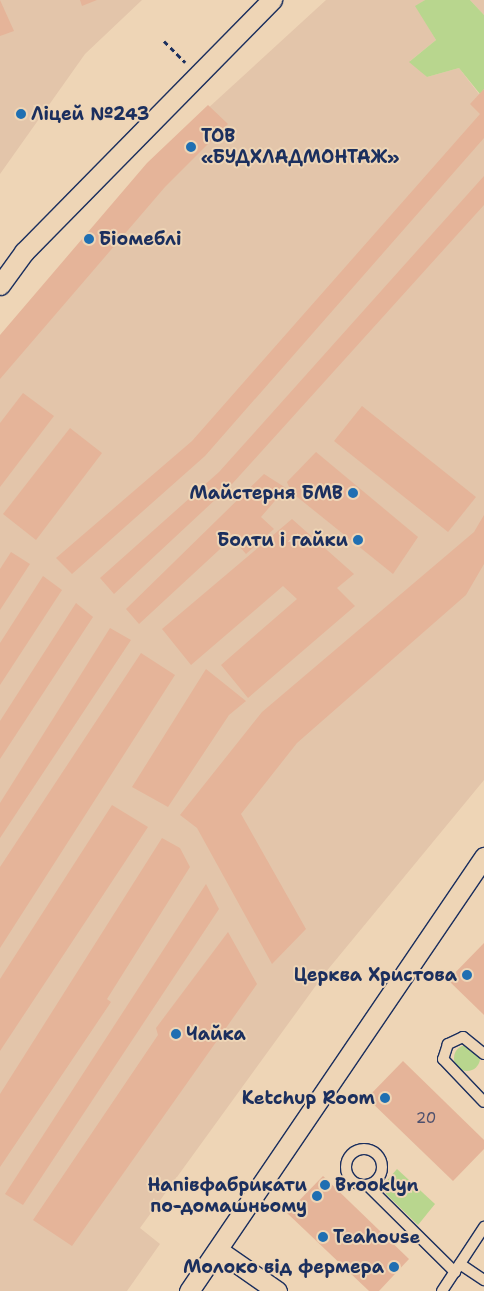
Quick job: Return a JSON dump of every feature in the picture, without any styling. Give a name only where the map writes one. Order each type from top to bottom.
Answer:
[{"type":"street","points":[[0,285],[24,252],[200,76],[272,0]]},
{"type":"street","points":[[189,1291],[484,856]]},
{"type":"street","points":[[218,1250],[277,1291]]},
{"type":"lane","points":[[484,1054],[463,1037],[448,1044],[443,1059],[484,1102]]},
{"type":"lane","points":[[367,1185],[458,1268],[484,1280]]},
{"type":"lane","points":[[442,1291],[484,1227]]},
{"type":"path","points":[[164,41],[200,76]]},
{"type":"shaded area","name":"Ліцей №243","points":[[0,0],[142,0],[85,54],[0,174]]},
{"type":"shaded area","points":[[326,0],[425,0],[416,6],[436,40],[410,61],[427,77],[459,68],[479,94],[484,89],[484,780],[325,973],[140,1228],[160,1244],[127,1291],[0,1291],[0,337],[147,164]]},
{"type":"shaded area","points":[[470,0],[484,0],[484,15]]},
{"type":"green space","points":[[425,0],[470,0],[484,15],[484,89],[480,94],[459,68],[427,77],[409,62],[436,40],[415,6]]},
{"type":"green space","points":[[467,1045],[477,1048],[480,1058],[477,1068],[467,1071],[457,1068],[454,1058],[457,1048]]},
{"type":"green space","points":[[397,1169],[435,1204],[418,1225],[386,1194],[384,1184]]},
{"type":"building","points":[[0,0],[14,31],[0,36]]},
{"type":"building","points":[[80,0],[97,0],[82,6]]},
{"type":"building","points":[[484,89],[484,138],[205,456],[72,574],[56,558],[192,441],[480,114],[470,104]]},
{"type":"building","points":[[208,105],[228,124],[165,187],[0,379],[0,335],[147,163]]},
{"type":"building","points":[[484,176],[484,205],[232,484],[114,594],[100,578],[219,472]]},
{"type":"building","points":[[23,393],[54,416],[0,487],[0,423]]},
{"type":"building","points":[[362,406],[476,497],[448,532],[334,441]]},
{"type":"building","points":[[70,428],[102,453],[36,540],[3,514]]},
{"type":"building","points":[[316,452],[418,537],[393,574],[291,492],[287,482]]},
{"type":"building","points":[[264,474],[286,488],[261,517],[274,529],[246,554],[232,538],[139,624],[126,609]]},
{"type":"building","points":[[484,515],[484,564],[466,595],[297,743],[241,814],[306,929],[272,964],[197,828],[180,815],[262,712],[474,532]]},
{"type":"building","points":[[292,519],[354,574],[337,588],[355,606],[248,698],[221,665],[297,599],[283,586],[191,665],[162,629]]},
{"type":"building","points":[[11,552],[30,564],[0,610],[0,569]]},
{"type":"building","points":[[43,576],[62,590],[0,685],[0,643]]},
{"type":"building","points":[[76,603],[93,617],[0,759],[0,721]]},
{"type":"building","points":[[110,628],[131,640],[0,838],[0,803]]},
{"type":"building","points":[[141,653],[175,675],[0,948],[0,867]]},
{"type":"building","points":[[206,669],[246,701],[229,715],[168,807],[132,787]]},
{"type":"building","points":[[112,805],[148,827],[0,1051],[0,979]]},
{"type":"building","points":[[162,838],[180,848],[190,867],[107,999],[111,1002],[0,1167],[0,1094]]},
{"type":"building","points":[[206,884],[219,909],[23,1205],[5,1194]]},
{"type":"building","points":[[228,932],[257,984],[72,1246],[33,1220],[158,1035],[156,1028]]},
{"type":"building","points":[[484,943],[484,1015],[448,980]]},
{"type":"building","points":[[403,1061],[484,1140],[484,1149],[453,1181],[367,1098]]},
{"type":"building","points":[[323,1176],[409,1259],[379,1291],[369,1291],[287,1213]]},
{"type":"place","name":"Ліцей №243","points":[[21,114]]},
{"type":"place","name":"ТОВ «БУДХЛАДМОНТАЖ»","points":[[191,147]]},
{"type":"place","name":"Біомеблі","points":[[89,239]]},
{"type":"place","name":"Майстерня БМВ","points":[[353,493]]},
{"type":"place","name":"Болти і гайки","points":[[358,540]]},
{"type":"place","name":"Церква Христова","points":[[467,975]]},
{"type":"place","name":"Чайка","points":[[176,1034]]},
{"type":"place","name":"Ketchup Room","points":[[385,1098]]},
{"type":"place","name":"Brooklyn","points":[[325,1185]]},
{"type":"place","name":"Напівфабрикати по-домашньому","points":[[317,1196]]},
{"type":"place","name":"Teahouse","points":[[323,1237]]},
{"type":"place","name":"Молоко від фермера","points":[[394,1267]]}]
